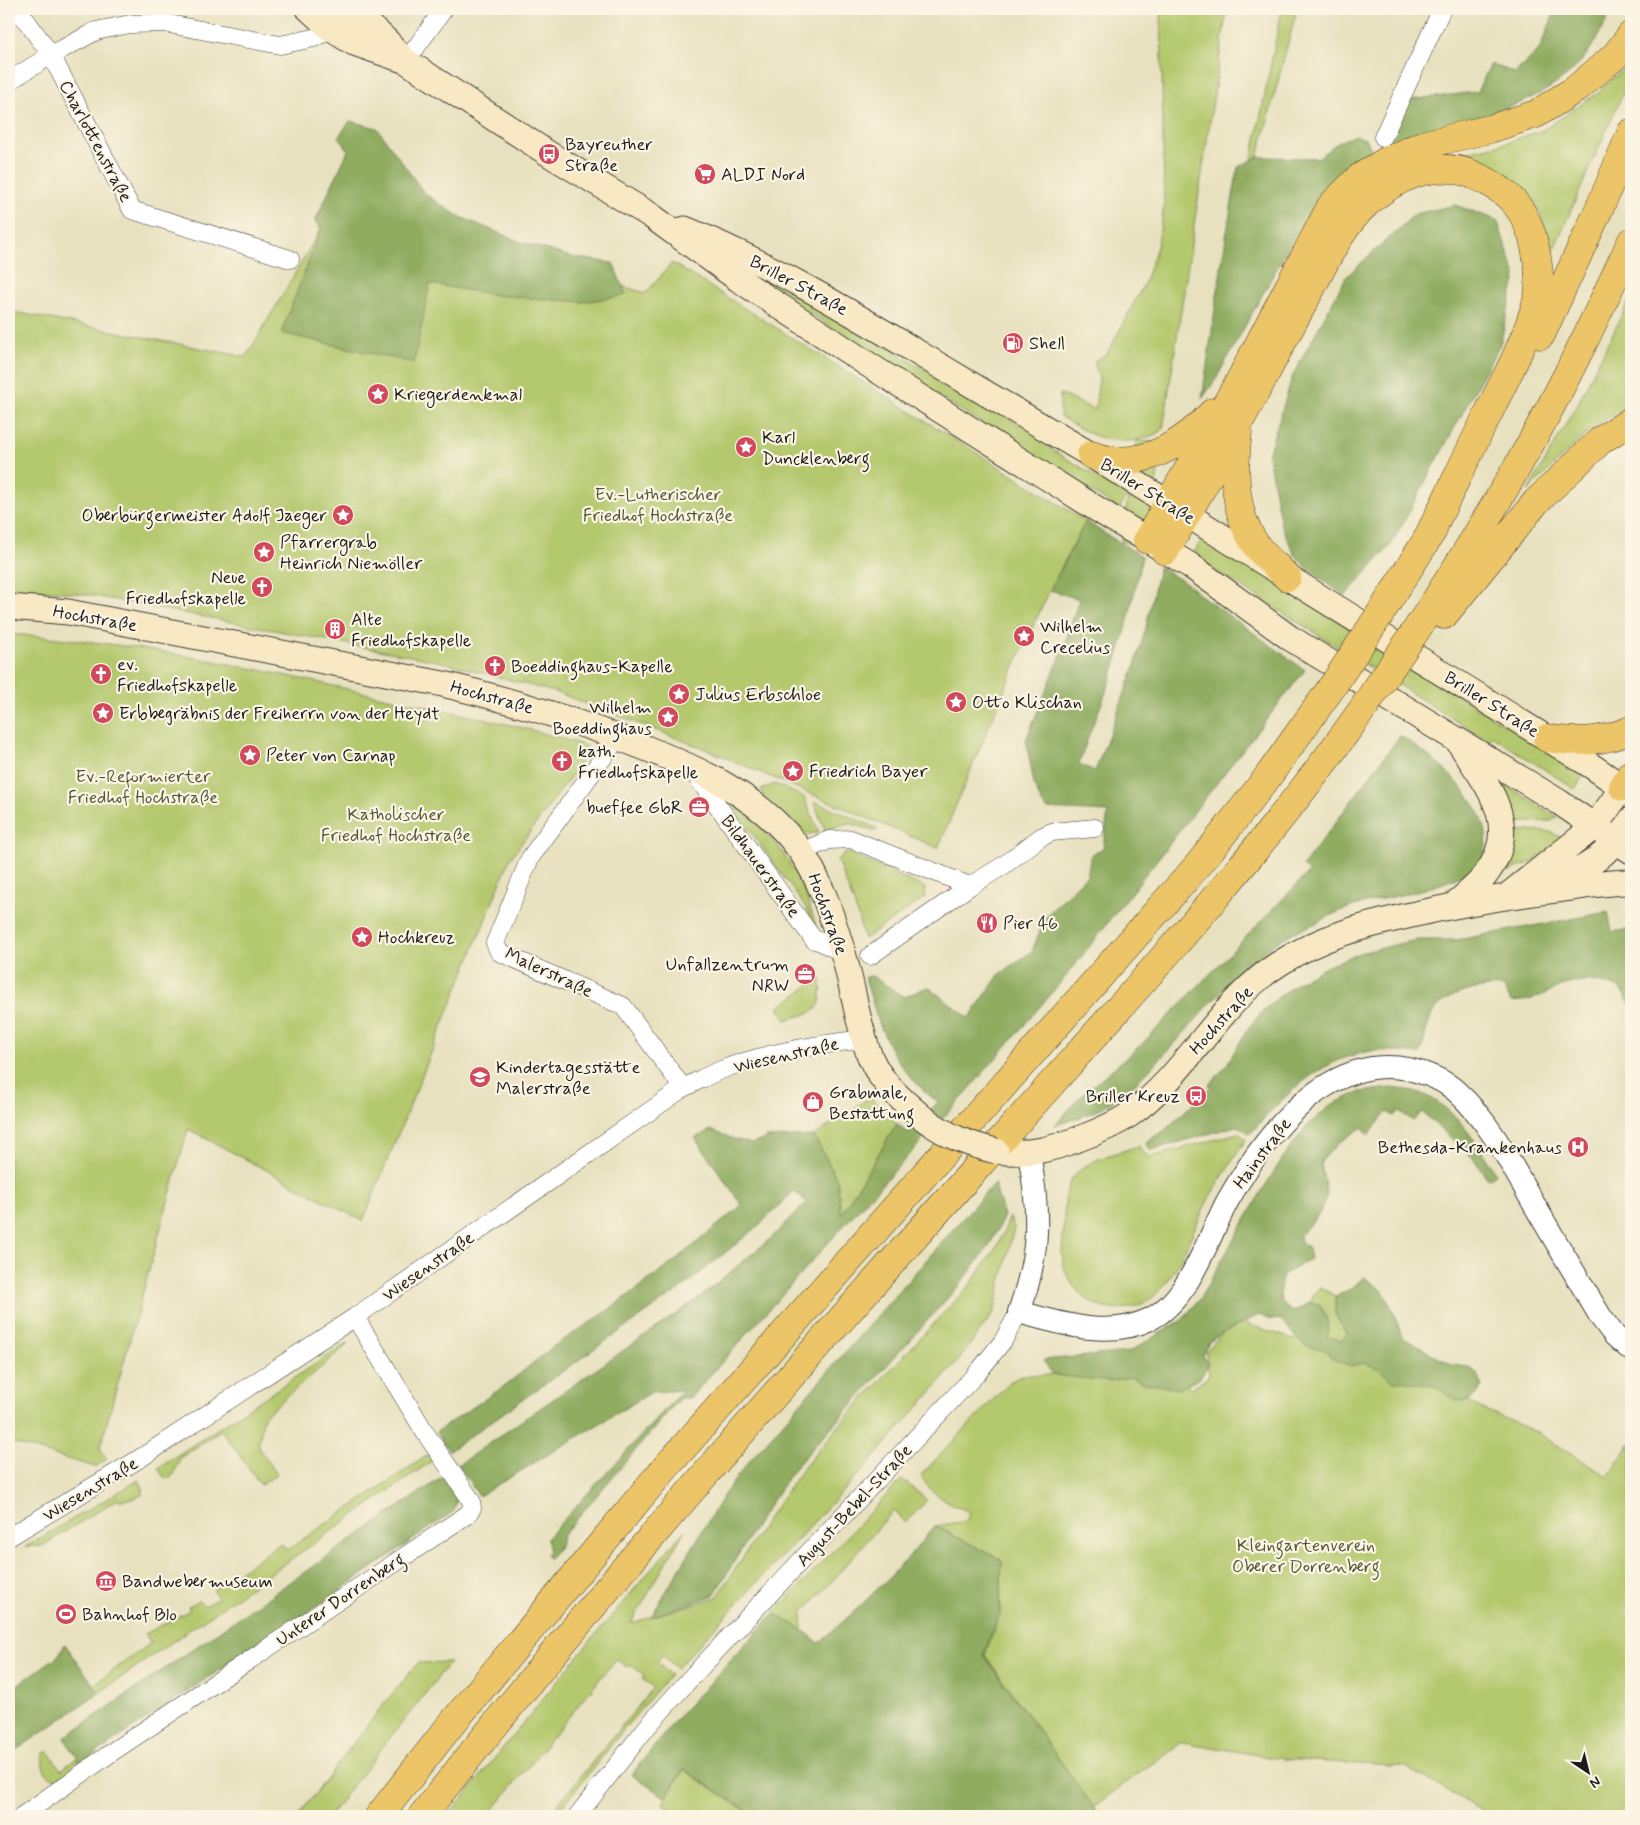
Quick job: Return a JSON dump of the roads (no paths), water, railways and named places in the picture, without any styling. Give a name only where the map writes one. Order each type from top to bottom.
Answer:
[{"type":"highway","points":[[1184,514],[1210,426],[1239,382],[1331,206],[1359,178],[1386,161],[1422,145],[1490,129],[1536,114],[1576,89],[1615,56],[1631,35]]},
{"type":"highway","points":[[378,1816],[455,1720],[652,1483],[1199,864],[1259,788],[1332,686],[1380,614],[1491,434],[1528,362],[1600,207],[1631,133]]},
{"type":"highway","points":[[1156,545],[1201,492],[1346,226],[1367,203],[1390,185],[1415,174],[1438,169],[1464,171],[1488,181],[1509,196],[1524,215],[1533,236],[1539,273],[1538,298],[1519,355],[1424,545]]},
{"type":"highway","points":[[1417,638],[1529,447],[1585,340],[1631,242]]},
{"type":"highway","points":[[422,1816],[570,1632],[670,1514],[1181,937],[1265,836],[1364,707],[1390,669],[1417,638],[1459,599],[1493,553],[1536,502],[1602,440],[1631,421]]},
{"type":"highway","points":[[1239,423],[1235,458],[1239,508],[1250,535],[1260,549],[1287,576]]},
{"type":"highway","points":[[1091,455],[1111,460],[1121,467],[1174,445],[1210,426]]},
{"type":"highway","points":[[1547,738],[1574,742],[1610,738],[1631,730]]},
{"type":"main road","points":[[309,9],[331,29],[354,20],[364,22],[406,61]]},
{"type":"main road","name":"Briller Straße","points":[[372,9],[382,18],[406,61],[549,154],[650,215],[738,279],[872,368],[1107,516],[1191,566],[1290,638],[1456,738],[1624,846]]},
{"type":"main road","name":"Briller Straße","points":[[650,215],[718,242],[840,306],[1029,420],[1091,455]]},
{"type":"main road","name":"Briller Straße","points":[[1121,467],[1184,514],[1547,738],[1628,785]]},
{"type":"main road","name":"Hochstraße","points":[[9,607],[68,612],[443,684],[490,695],[553,714],[618,737],[689,766],[732,789],[774,821],[801,852],[822,888],[843,953],[864,1039],[878,1072],[892,1091],[939,1130],[967,1143],[996,1151],[1029,1153],[1067,1144],[1102,1130],[1128,1115],[1178,1069],[1254,982],[1285,960],[1333,936],[1360,927],[1507,896],[1631,882]]},
{"type":"main road","points":[[1454,906],[1486,874],[1500,848],[1503,833],[1502,818],[1496,803],[1456,738]]},
{"type":"main road","name":"Hochstraße","points":[[1507,896],[1595,826],[1628,785]]},
{"type":"main road","points":[[1507,896],[1544,886],[1577,872],[1602,856],[1624,846],[1631,820]]},
{"type":"street","name":"Charlottenstraße","points":[[18,9],[51,55],[132,210],[290,259]]},
{"type":"street","points":[[406,61],[444,9]]},
{"type":"street","points":[[1383,137],[1442,9]]},
{"type":"street","points":[[9,81],[51,55],[96,32],[130,24],[164,23],[280,45],[314,38],[331,29]]},
{"type":"street","name":"Malerstraße","points":[[618,737],[530,858],[495,943],[499,952],[623,1006],[683,1088]]},
{"type":"street","name":"Bildhauerstraße","points":[[689,766],[814,940],[843,953]]},
{"type":"street","points":[[870,956],[970,886],[1007,863],[1041,837],[1052,832],[1096,828]]},
{"type":"street","points":[[801,852],[828,840],[851,838],[970,886]]},
{"type":"street","name":"Wiesenstraße","points":[[9,1537],[139,1459],[355,1317],[683,1088],[722,1070],[760,1057],[809,1046],[864,1039]]},
{"type":"street","name":"Hainstraße","points":[[1019,1312],[1064,1324],[1105,1329],[1138,1324],[1156,1316],[1170,1304],[1184,1285],[1228,1200],[1252,1162],[1292,1113],[1313,1095],[1344,1076],[1369,1069],[1398,1067],[1415,1070],[1443,1081],[1455,1090],[1479,1116],[1509,1160],[1602,1319],[1615,1336],[1631,1350]]},
{"type":"street","name":"August-Bebel-Straße","points":[[577,1816],[647,1727],[687,1682],[979,1371],[1003,1341],[1019,1312],[1028,1285],[1036,1241],[1035,1189],[1029,1153]]},
{"type":"street","name":"Unterer Dorrenberg","points":[[22,1816],[115,1750],[468,1514],[472,1508],[471,1500],[426,1434],[355,1317]]},
{"type":"place","name":"Bayreuther Straße","points":[[549,154]]},
{"type":"place","name":"ALDI Nord","points":[[705,174]]},
{"type":"place","name":"Shell","points":[[1013,343]]},
{"type":"place","name":"Kriegerdenkmal","points":[[378,394]]},
{"type":"place","name":"Karl Duncklenberg","points":[[746,447]]},
{"type":"place","name":"Oberbürgermeister Adolf Jaeger","points":[[343,515]]},
{"type":"place","name":"Pfarrergrab Heinrich Niemöller","points":[[264,552]]},
{"type":"place","name":"Neue Friedhofskapelle","points":[[262,587]]},
{"type":"place","name":"Alte Friedhofskapelle","points":[[335,629]]},
{"type":"place","name":"Wilhelm Crecelius","points":[[1024,636]]},
{"type":"place","name":"Boeddinghaus-Kapelle","points":[[495,666]]},
{"type":"place","name":"ev. Friedhofskapelle","points":[[101,674]]},
{"type":"place","name":"Julius Erbschloe","points":[[679,694]]},
{"type":"place","name":"Otto Klischan","points":[[956,702]]},
{"type":"place","name":"Erbbegräbnis der Freiherrn von der Heydt","points":[[103,713]]},
{"type":"place","name":"Wilhelm Boeddinghaus","points":[[668,717]]},
{"type":"place","name":"Peter von Carnap","points":[[250,755]]},
{"type":"place","name":"kath. Friedhofskapelle","points":[[562,761]]},
{"type":"place","name":"Friedrich Bayer","points":[[793,771]]},
{"type":"place","name":"bueffee GbR","points":[[699,807]]},
{"type":"place","name":"Pier 46","points":[[987,923]]},
{"type":"place","name":"Hochkreuz","points":[[362,937]]},
{"type":"place","name":"Unfallzentrum NRW","points":[[805,974]]},
{"type":"place","name":"Kindertagesstätte Malerstraße","points":[[480,1077]]},
{"type":"place","name":"Briller Kreuz","points":[[1196,1096]]},
{"type":"place","name":"Grabmale, Bestattung","points":[[813,1102]]},
{"type":"place","name":"Bethesda-Krankenhaus","points":[[1578,1147]]},
{"type":"place","name":"Bandwebermuseum","points":[[106,1581]]},
{"type":"place","name":"Bahnhof Blo","points":[[66,1614]]},
{"type":"park label","name":"Ev.-Lutherischer Friedhof Hochstraße","points":[[658,504]]},
{"type":"park label","name":"Ev.-Reformierter Friedhof Hochstraße","points":[[143,786]]},
{"type":"park label","name":"Katholischer Friedhof Hochstraße","points":[[396,824]]},
{"type":"park label","name":"Kleingartenverein Oberer Dorrenberg","points":[[1306,1555]]}]
